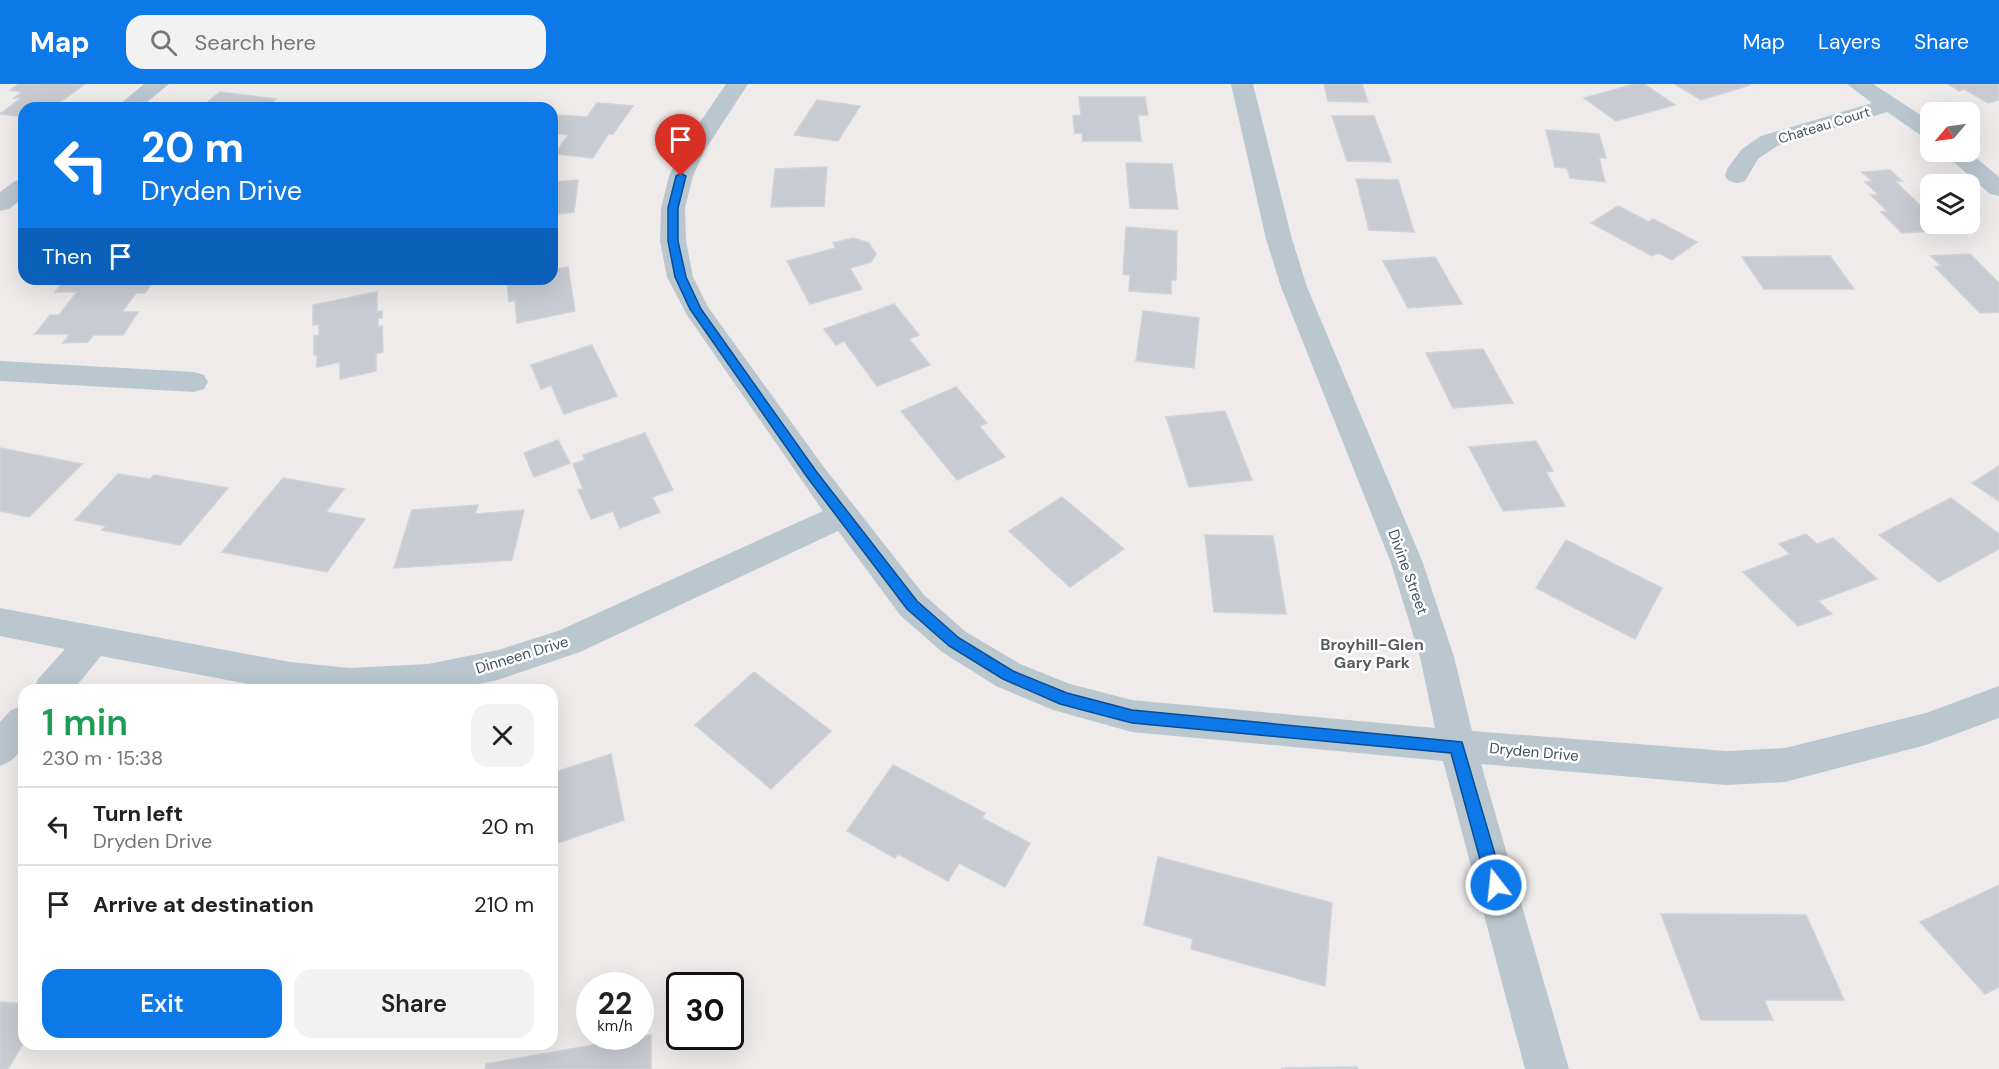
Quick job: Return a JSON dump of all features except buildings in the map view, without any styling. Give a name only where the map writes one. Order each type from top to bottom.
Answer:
[{"type":"street","points":[[134,102],[158,84]]},
{"type":"street","name":"Dryden Drive","points":[[737,84],[693,150],[681,176],[673,208],[673,241],[680,277],[696,309],[843,515],[912,605],[954,642],[1008,675],[1065,699],[1132,716],[1726,768],[1785,765],[1926,729],[1999,702]]},
{"type":"street","name":"Divine Street","points":[[1242,84],[1294,287],[1407,563],[1437,657],[1457,746],[1546,1069]]},
{"type":"street","points":[[1858,84],[1920,124]]},
{"type":"street","name":"Chateau Court","points":[[1737,176],[1739,169],[1750,154],[1769,141],[1891,104]]},
{"type":"street","points":[[1968,162],[1999,189]]},
{"type":"street","points":[[0,204],[18,190]]},
{"type":"street","points":[[0,371],[194,382]]},
{"type":"street","name":"Dinneen Drive","points":[[0,622],[290,677],[350,683],[428,679],[498,665],[568,642],[843,515]]},
{"type":"street","points":[[56,684],[93,641]]},
{"type":"street","points":[[0,749],[18,728]]},
{"type":"district","name":"Broyhill-Glen Gary Park","points":[[1372,653]]},
{"type":"route","points":[[681,176],[673,208],[673,241],[680,277],[696,309],[812,474],[912,605],[954,642],[1008,675],[1065,699],[1132,716],[1457,746],[1496,885]]}]
